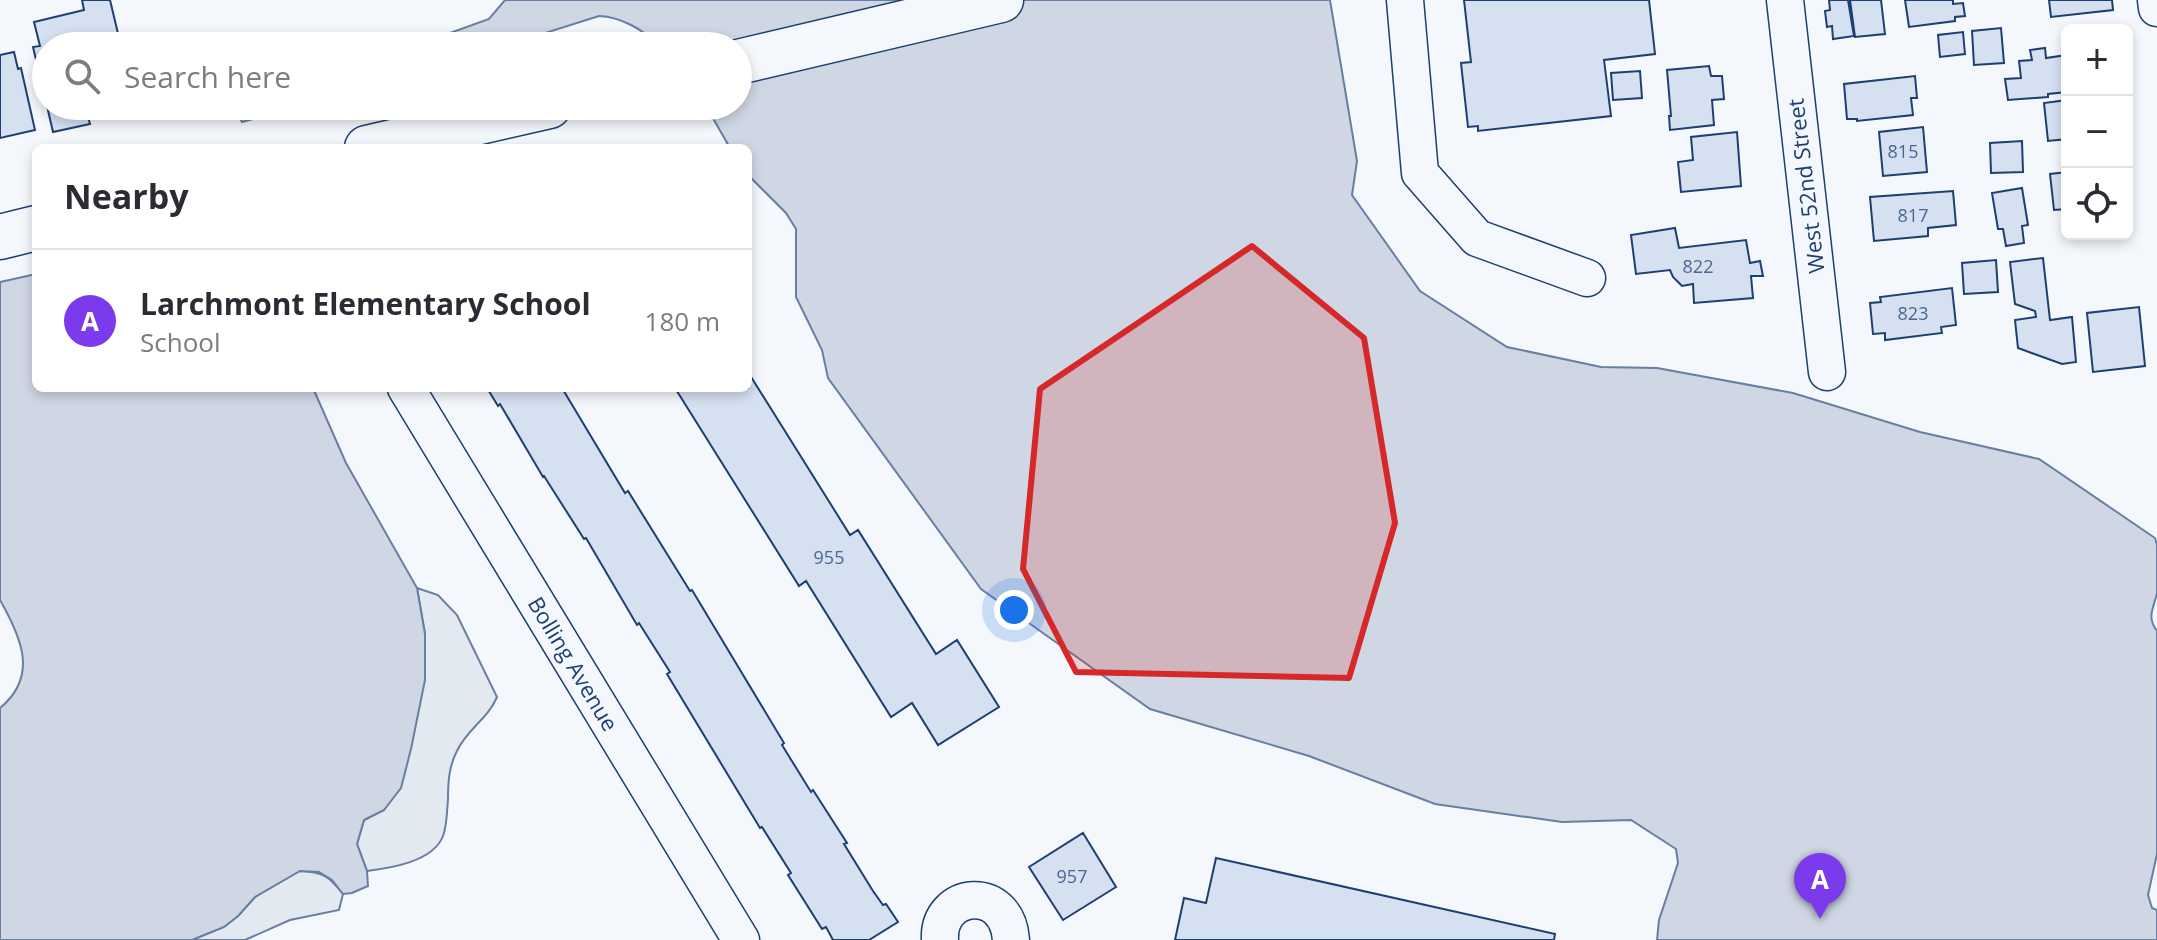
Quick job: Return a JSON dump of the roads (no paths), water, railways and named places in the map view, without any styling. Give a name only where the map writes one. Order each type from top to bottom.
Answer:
[{"type":"main road","points":[[752,59],[1001,0]]},
{"type":"main road","points":[[384,144],[488,120]]},
{"type":"main road","points":[[0,237],[32,229]]},
{"type":"street","points":[[1405,0],[1420,173],[1477,238],[1587,278]]},
{"type":"street","name":"West 52nd Street","points":[[1785,0],[1827,372]]},
{"type":"street","points":[[2156,0],[2157,8]]},
{"type":"street","name":"Bolling Avenue","points":[[408,392],[733,934]]},
{"type":"street","points":[[940,940],[943,919],[951,909],[973,900],[986,901],[997,907],[1005,916],[1011,940]]},
{"type":"place","name":"Larchmont Elementary School","points":[[1820,919]]}]
